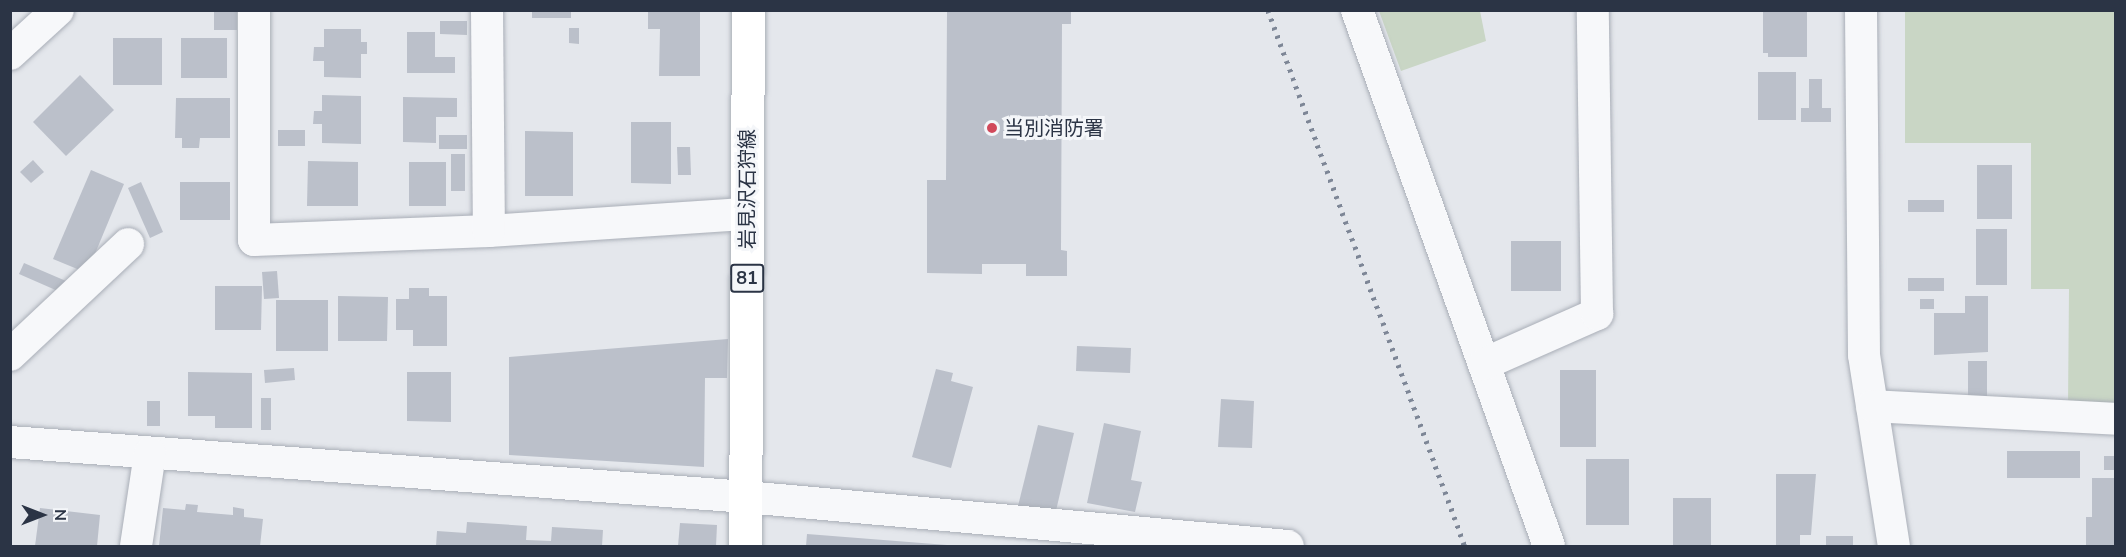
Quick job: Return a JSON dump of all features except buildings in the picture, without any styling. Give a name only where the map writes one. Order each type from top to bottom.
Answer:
[{"type":"main road","name":"岩見沢石狩線","points":[[745,546],[748,10]]},
{"type":"street","points":[[10,54],[58,10]]},
{"type":"street","points":[[254,10],[254,240],[489,231],[747,214]]},
{"type":"street","points":[[487,10],[489,231]]},
{"type":"street","points":[[1357,10],[1549,546]]},
{"type":"street","points":[[1484,364],[1597,314],[1593,10]]},
{"type":"street","points":[[1861,10],[1864,355],[1894,546]]},
{"type":"street","points":[[10,355],[128,244]]},
{"type":"street","points":[[1872,406],[2115,419]]},
{"type":"street","points":[[10,442],[746,497],[1288,546]]},
{"type":"street","points":[[136,546],[150,453]]},
{"type":"green space","points":[[1379,11],[1480,11],[1486,41],[1401,71]]},
{"type":"green space","points":[[1905,11],[2115,11],[2115,404],[2068,404],[2069,289],[2031,289],[2031,143],[1905,143]]},
{"type":"railway","points":[[1268,10],[1465,546]]},
{"type":"place","name":"当別消防署","points":[[992,128]]}]
